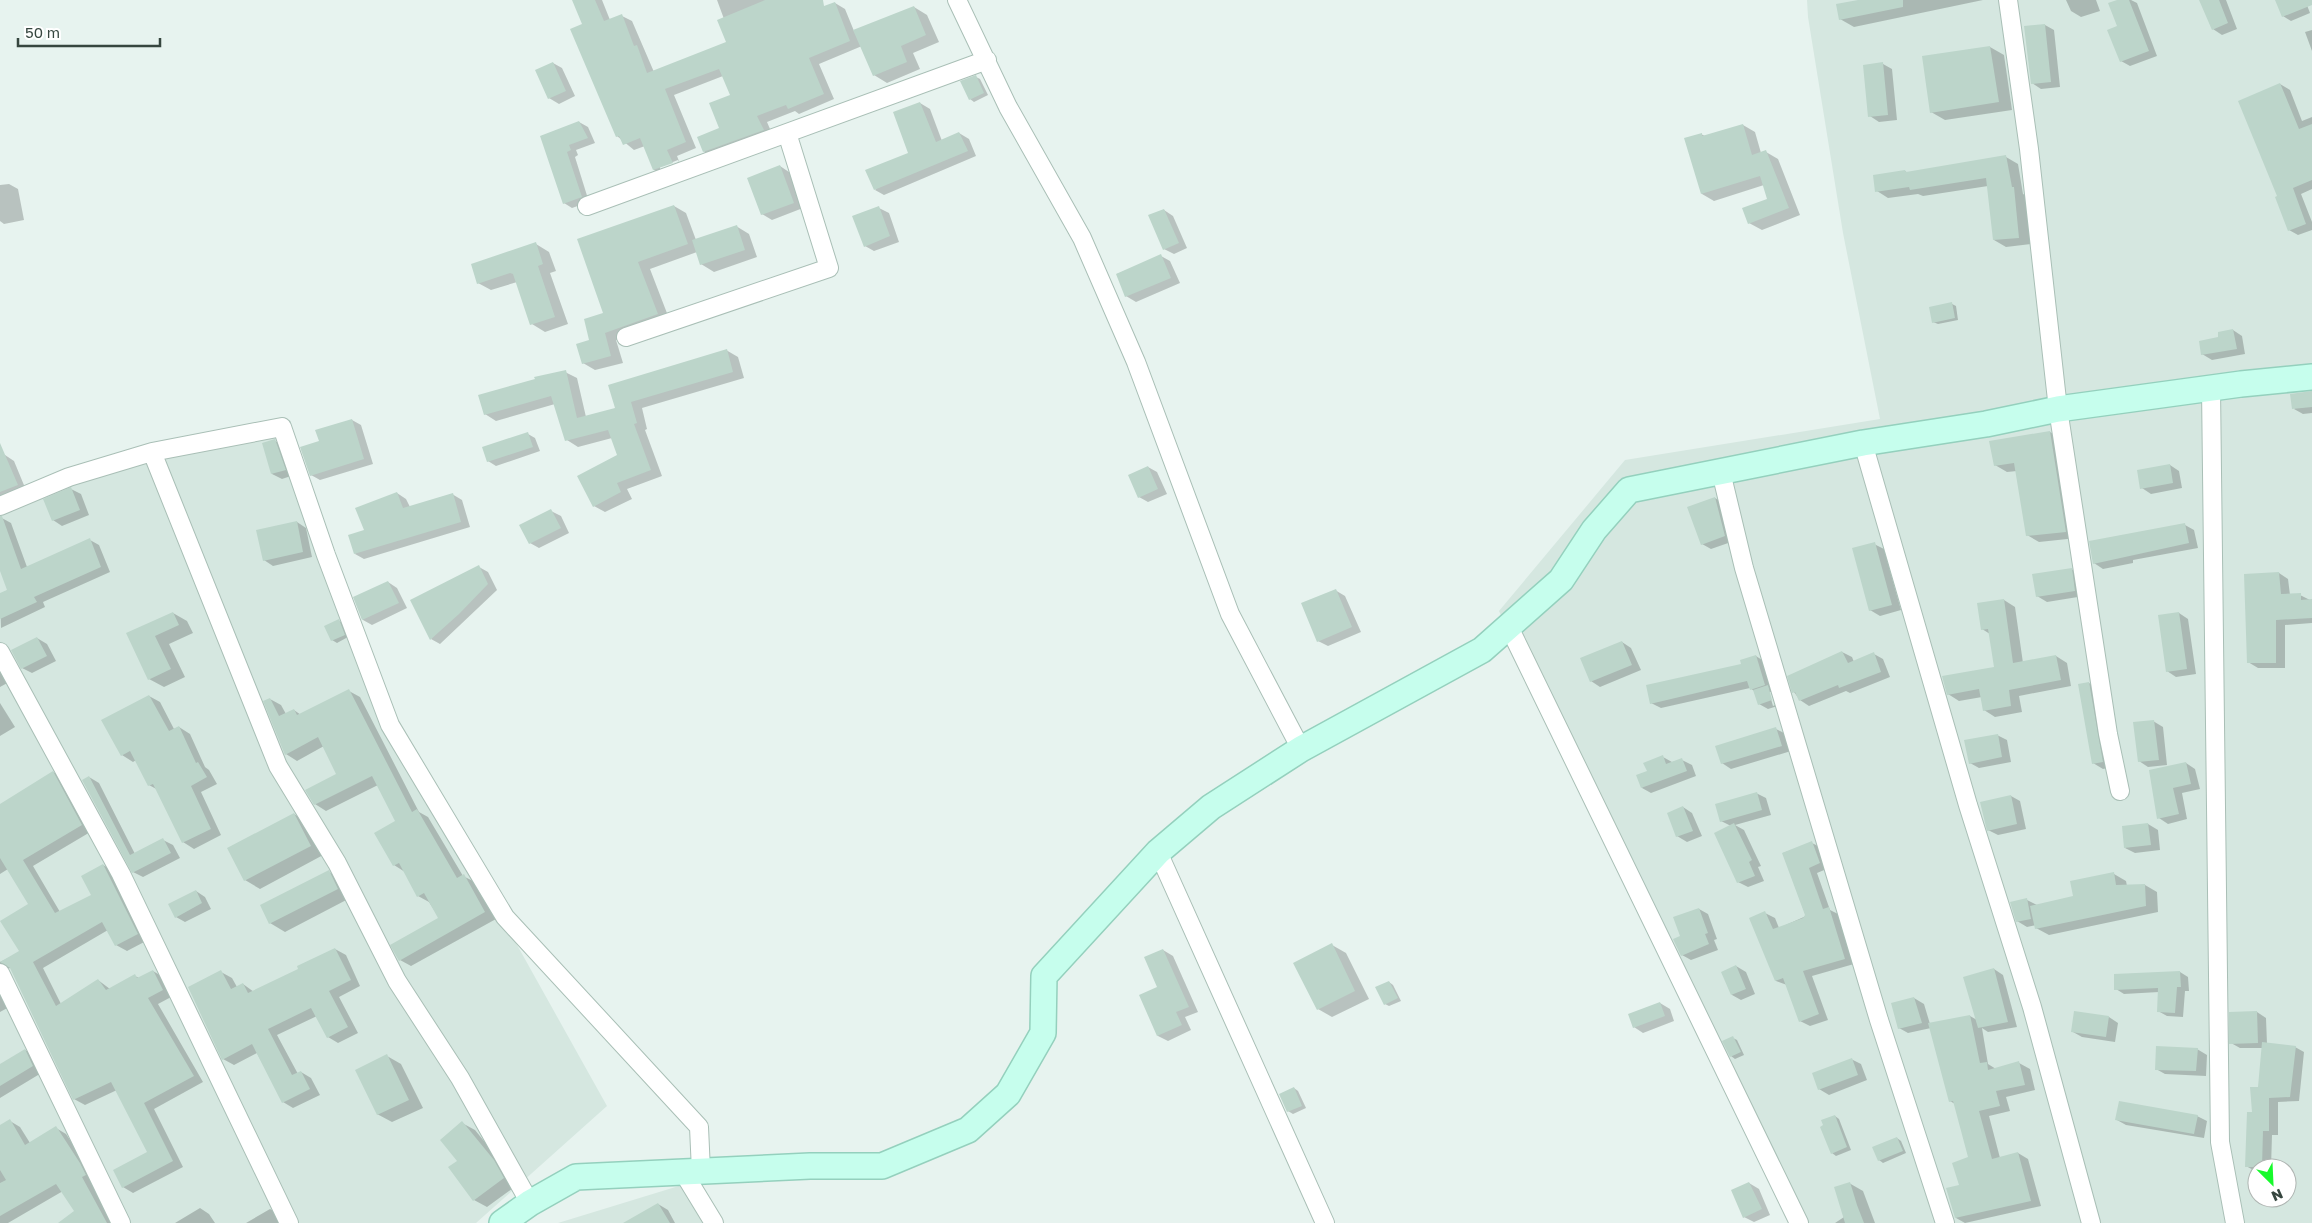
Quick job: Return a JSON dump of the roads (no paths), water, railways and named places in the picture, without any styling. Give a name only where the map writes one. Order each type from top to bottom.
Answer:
[{"type":"street","points":[[957,0],[987,60],[1008,108],[1082,238],[1136,362],[1230,614],[1301,748]]},
{"type":"street","points":[[2008,0],[2029,149],[2058,409],[2108,734],[2120,791]]},
{"type":"street","points":[[587,206],[987,60]]},
{"type":"street","points":[[626,337],[829,268],[787,133]]},
{"type":"street","points":[[502,1223],[530,1203],[576,1177],[882,1166],[968,1130],[1008,1094],[1043,1033],[1044,976],[1158,852],[1210,807],[1301,748],[1482,650],[1561,580],[1594,530],[1628,490],[1863,443],[1986,424],[2058,409],[2211,388],[2312,377]]},
{"type":"street","points":[[2211,388],[2220,1142],[2235,1223]]},
{"type":"street","points":[[0,506],[69,477],[152,452],[282,427],[326,555],[390,725],[505,917],[699,1127],[692,1172],[714,1223]]},
{"type":"street","points":[[1863,443],[1965,795],[2032,1007],[2091,1223]]},
{"type":"street","points":[[152,452],[278,766],[337,863],[397,981],[460,1078],[530,1203]]},
{"type":"street","points":[[1721,472],[1744,568],[1878,1020],[1945,1223]]},
{"type":"street","points":[[1509,627],[1798,1223]]},
{"type":"street","points":[[0,652],[121,874],[289,1223]]},
{"type":"street","points":[[1158,852],[1325,1223]]},
{"type":"street","points":[[0,973],[121,1223]]}]
